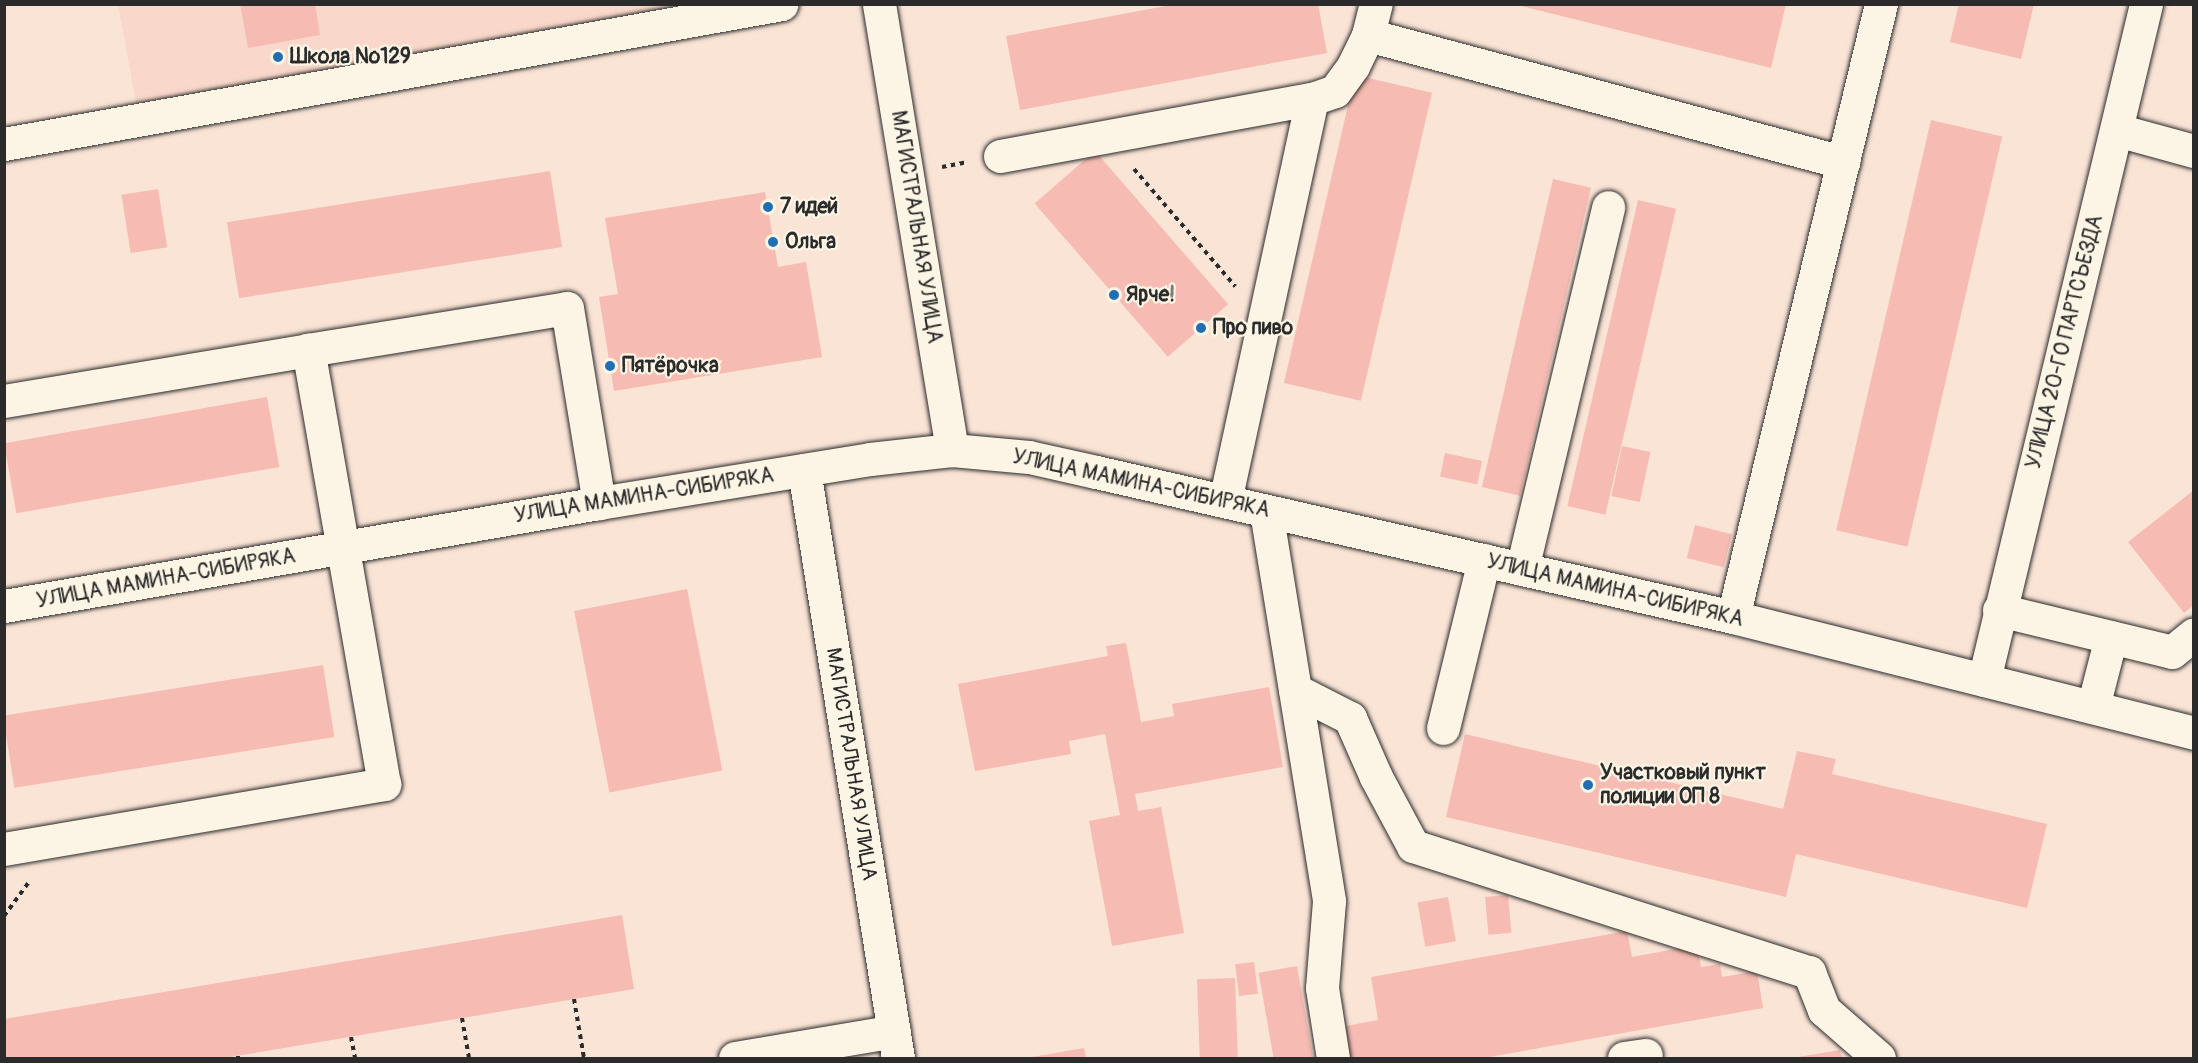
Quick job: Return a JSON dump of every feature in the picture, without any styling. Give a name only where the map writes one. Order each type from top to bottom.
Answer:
[{"type":"street","points":[[4,144],[782,4]]},
{"type":"street","name":"МАГИСТРАЛЬНАЯ УЛИЦА","points":[[879,4],[952,450]]},
{"type":"street","points":[[1733,617],[1881,4]]},
{"type":"street","name":"УЛИЦА 20-ГО ПАРТСЪЕЗДА","points":[[1984,680],[2146,4]]},
{"type":"street","points":[[1000,156],[1312,99],[1335,91],[1353,66],[1372,20],[1842,162]]},
{"type":"street","points":[[1225,501],[1312,99]]},
{"type":"street","points":[[2117,130],[2193,151]]},
{"type":"street","points":[[1522,569],[1608,207]]},
{"type":"street","points":[[4,401],[567,308],[599,503]]},
{"type":"street","points":[[4,849],[384,784],[345,548],[308,350]]},
{"type":"street","name":"УЛИЦА МАМИНА-СИБИРЯКА","points":[[4,606],[599,503],[870,459],[952,450],[1029,457],[1484,560],[1733,617],[2193,733]]},
{"type":"street","name":"МАГИСТРАЛЬНАЯ УЛИЦА","points":[[804,470],[896,1045]]},
{"type":"street","points":[[1266,511],[1329,901],[1322,988],[1333,1059]]},
{"type":"street","points":[[1443,728],[1484,560]]},
{"type":"street","points":[[1999,610],[2172,652],[2193,634]]},
{"type":"street","points":[[2093,707],[2111,637]]},
{"type":"street","points":[[1295,690],[1350,718],[1376,777],[1413,846],[1809,972],[1824,1010],[1880,1059]]},
{"type":"street","points":[[735,1059],[896,1045]]},
{"type":"path","points":[[1106,137],[1265,321]]},
{"type":"path","points":[[907,173],[1000,156]]},
{"type":"path","points":[[574,999],[584,1059]]},
{"type":"path","points":[[462,1018],[469,1059]]},
{"type":"path","points":[[351,1037],[355,1059]]},
{"type":"shaded area","name":"Школа №129","points":[[118,4],[722,5],[137,109]]},
{"type":"building","points":[[240,4],[315,4],[320,35],[248,48]]},
{"type":"building","points":[[1176,4],[1318,4],[1327,53],[1020,110],[1006,36]]},
{"type":"building","points":[[1513,4],[1786,4],[1771,68]]},
{"type":"building","points":[[1959,4],[2034,4],[2021,59],[1950,42]]},
{"type":"building","points":[[1355,75],[1432,93],[1361,401],[1284,383]]},
{"type":"building","points":[[1931,120],[2002,136],[1907,547],[1836,530]]},
{"type":"building","points":[[1095,151],[1228,304],[1168,357],[1035,203]]},
{"type":"building","points":[[550,171],[562,247],[239,298],[227,222]]},
{"type":"building","points":[[1553,179],[1591,188],[1520,496],[1482,487]]},
{"type":"building","points":[[158,189],[167,247],[131,253],[121,195]]},
{"type":"building","points":[[765,192],[778,267],[806,262],[822,357],[614,391],[599,297],[618,294],[605,218]]},
{"type":"building","points":[[1638,200],[1676,209],[1605,515],[1567,506]]},
{"type":"building","points":[[267,397],[279,467],[16,513],[4,443]]},
{"type":"building","points":[[1622,446],[1650,452],[1640,502],[1611,496]]},
{"type":"building","points":[[1445,453],[1482,461],[1477,484],[1440,476]]},
{"type":"building","points":[[2194,490],[2194,605],[2184,613],[2128,542]]},
{"type":"building","points":[[1695,525],[1732,534],[1724,567],[1687,558]]},
{"type":"building","points":[[687,589],[722,771],[609,793],[574,611]]},
{"type":"building","points":[[1126,643],[1141,722],[1174,716],[1172,704],[1269,687],[1283,767],[1135,794],[1138,811],[1161,807],[1184,933],[1112,946],[1089,821],[1120,815],[1105,734],[1069,741],[1071,754],[975,771],[958,684],[1108,656],[1106,646]]},
{"type":"building","points":[[323,665],[334,737],[14,788],[4,716]]},
{"type":"building","points":[[1465,734],[1783,809],[1797,751],[1836,759],[1832,774],[2047,824],[2027,908],[1796,854],[1786,897],[1446,817]]},
{"type":"building","points":[[1508,895],[1511,933],[1488,935],[1485,897]]},
{"type":"building","points":[[1448,897],[1456,941],[1425,947],[1417,902]]},
{"type":"building","points":[[622,915],[634,989],[225,1058],[4,1058],[4,1019]]},
{"type":"building","points":[[1627,931],[1632,957],[1697,945],[1701,967],[1720,964],[1722,977],[1757,971],[1763,1008],[1484,1058],[1346,1058],[1341,1027],[1378,1020],[1371,977]]},
{"type":"building","points":[[1254,962],[1258,994],[1239,996],[1235,964]]},
{"type":"building","points":[[1297,966],[1313,1058],[1274,1058],[1259,973]]},
{"type":"building","points":[[1235,978],[1238,1058],[1200,1058],[1197,979]]},
{"type":"building","points":[[1084,1048],[1086,1058],[1032,1058],[1032,1057]]},
{"type":"building","points":[[1840,1050],[1842,1058],[1798,1058],[1798,1057]]},
{"type":"place","name":"Школа №129","points":[[278,57]]},
{"type":"place","name":"7 идей","points":[[768,207]]},
{"type":"place","name":"Ольга","points":[[773,242]]},
{"type":"place","name":"Ярче!","points":[[1114,295]]},
{"type":"place","name":"Про пиво","points":[[1201,328]]},
{"type":"place","name":"Пятёрочка","points":[[610,366]]},
{"type":"place","name":"Участковый пункт полиции ОП 8","points":[[1588,785]]}]
